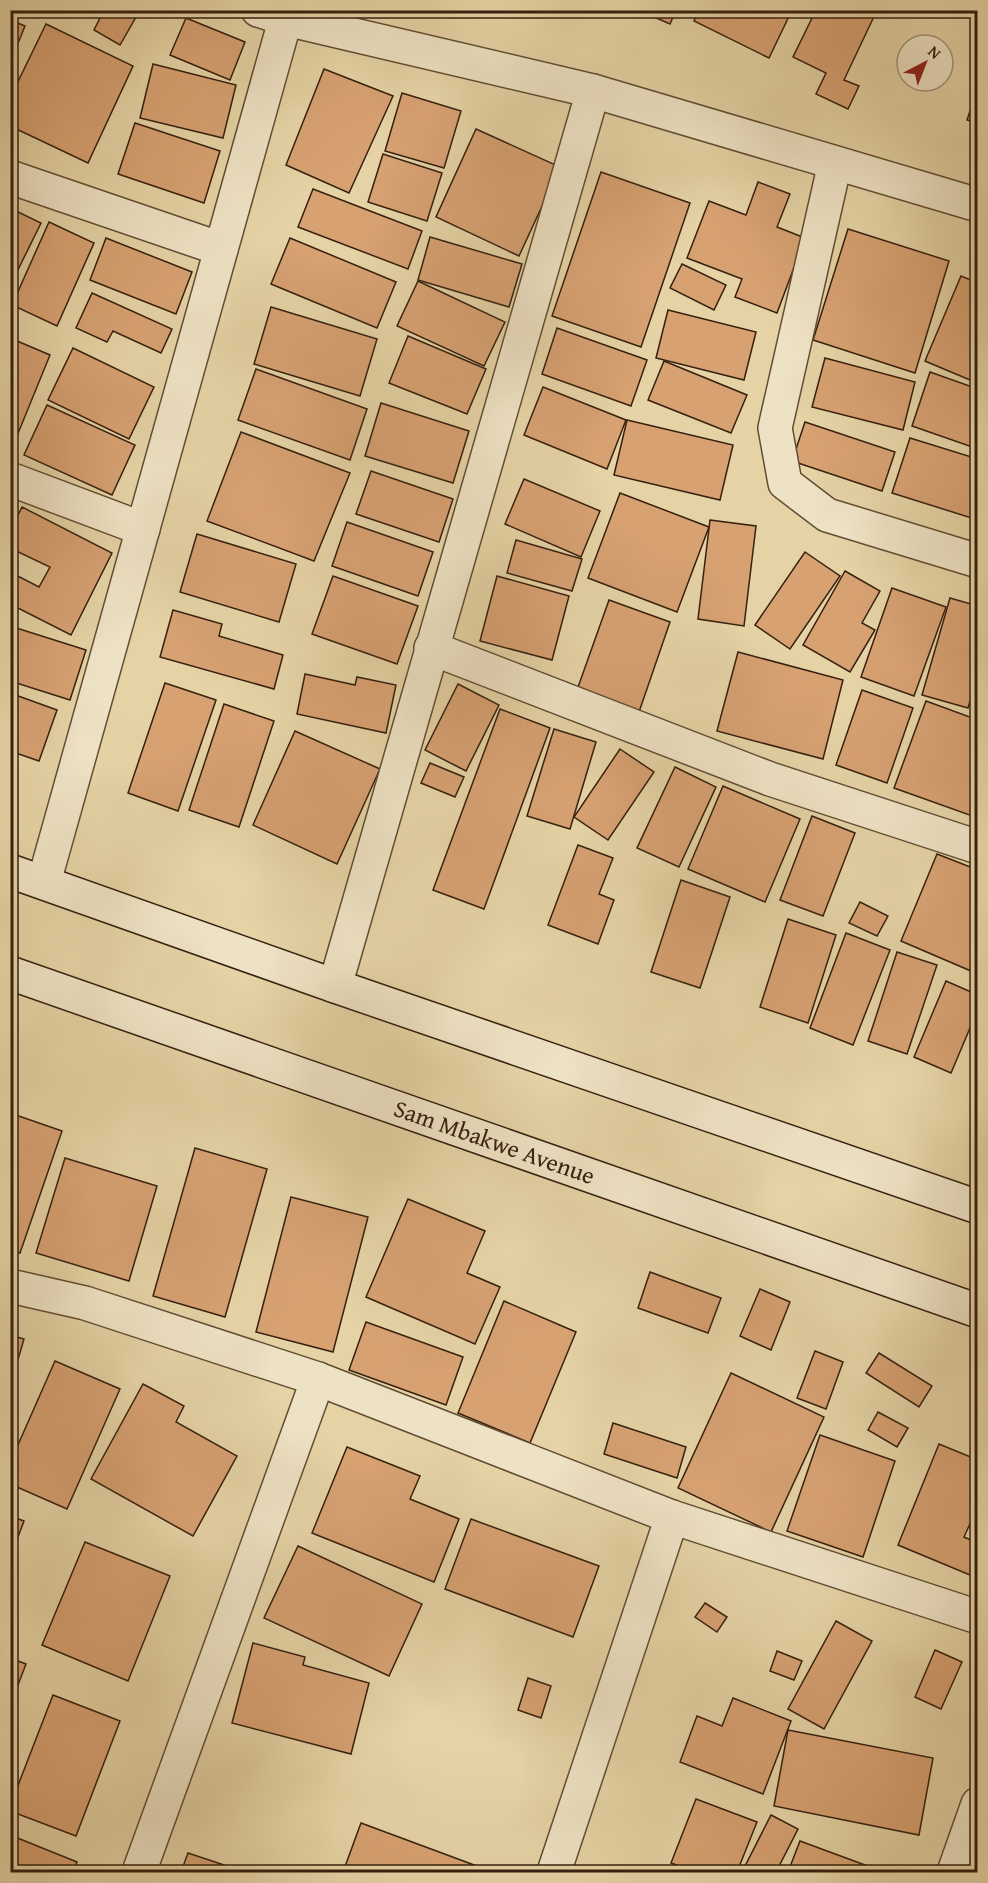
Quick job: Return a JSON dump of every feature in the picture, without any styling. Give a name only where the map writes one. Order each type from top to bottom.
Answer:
[{"type":"street","points":[[44,882],[221,249],[277,13],[593,91],[978,205]]},
{"type":"street","points":[[335,986],[593,91]]},
{"type":"street","points":[[835,163],[775,428],[785,483],[827,515],[978,561]]},
{"type":"street","points":[[10,177],[221,249]]},
{"type":"street","points":[[10,479],[143,529]]},
{"type":"street","points":[[431,648],[770,779],[978,847]]},
{"type":"street","points":[[10,871],[335,986],[978,1207]]},
{"type":"street","name":"Sam Mbakwe Avenue","points":[[10,973],[978,1311]]},
{"type":"street","points":[[10,1286],[85,1303],[318,1379],[672,1517],[978,1617]]},
{"type":"street","points":[[139,1872],[318,1379]]},
{"type":"street","points":[[554,1872],[672,1517]]},
{"type":"street","points":[[954,1872],[972,1844],[978,1804]]},
{"type":"building","points":[[104,10],[124,10],[136,17],[120,45],[94,30]]},
{"type":"building","points":[[638,10],[676,10],[670,24]]},
{"type":"building","points":[[699,10],[792,10],[769,58],[694,21]]},
{"type":"building","points":[[816,10],[877,10],[844,80],[859,86],[848,109],[816,94],[826,73],[793,57]]},
{"type":"building","points":[[186,18],[245,42],[230,80],[170,55]]},
{"type":"building","points":[[10,20],[25,26],[10,63]]},
{"type":"building","points":[[46,24],[133,66],[88,163],[10,126],[10,98]]},
{"type":"building","points":[[153,64],[236,85],[223,138],[140,118]]},
{"type":"building","points":[[324,69],[393,96],[349,193],[286,165]]},
{"type":"building","points":[[978,87],[978,123],[967,120]]},
{"type":"building","points":[[402,93],[461,111],[444,168],[385,151]]},
{"type":"building","points":[[135,123],[220,151],[204,203],[118,174]]},
{"type":"building","points":[[476,129],[560,167],[519,256],[436,217]]},
{"type":"building","points":[[383,154],[442,173],[427,221],[368,202]]},
{"type":"building","points":[[601,172],[690,203],[641,347],[552,316]]},
{"type":"building","points":[[758,182],[790,194],[777,227],[805,238],[777,313],[735,297],[742,279],[687,258],[709,201],[746,215]]},
{"type":"building","points":[[313,189],[422,231],[408,269],[298,227]]},
{"type":"building","points":[[10,208],[41,223],[10,286]]},
{"type":"building","points":[[49,222],[94,243],[57,326],[12,305]]},
{"type":"building","points":[[848,229],[949,261],[915,373],[813,340]]},
{"type":"building","points":[[430,237],[522,264],[509,307],[418,280]]},
{"type":"building","points":[[106,238],[192,272],[176,314],[90,280]]},
{"type":"building","points":[[290,238],[396,282],[377,328],[271,284]]},
{"type":"building","points":[[682,264],[726,285],[714,310],[670,288]]},
{"type":"building","points":[[961,276],[978,283],[978,363],[970,380],[925,361]]},
{"type":"building","points":[[418,281],[505,322],[484,366],[397,326]]},
{"type":"building","points":[[92,293],[172,329],[161,353],[113,331],[107,342],[76,328]]},
{"type":"building","points":[[271,307],[377,339],[360,396],[254,364]]},
{"type":"building","points":[[668,310],[756,332],[744,380],[656,358]]},
{"type":"building","points":[[557,328],[647,360],[631,406],[542,374]]},
{"type":"building","points":[[408,336],[486,369],[467,414],[389,383]]},
{"type":"building","points":[[10,338],[50,355],[10,453]]},
{"type":"building","points":[[73,348],[154,387],[129,439],[48,400]]},
{"type":"building","points":[[825,358],[915,382],[903,430],[812,407]]},
{"type":"building","points":[[664,361],[747,395],[731,433],[648,400]]},
{"type":"building","points":[[256,369],[367,409],[350,460],[238,420]]},
{"type":"building","points":[[930,372],[978,389],[978,449],[912,426]]},
{"type":"building","points":[[543,387],[626,420],[607,469],[524,435]]},
{"type":"building","points":[[381,403],[469,431],[453,483],[365,456]]},
{"type":"building","points":[[47,405],[135,445],[112,495],[24,455]]},
{"type":"building","points":[[627,420],[733,445],[720,500],[614,475]]},
{"type":"building","points":[[805,422],[895,452],[882,491],[792,461]]},
{"type":"building","points":[[241,432],[350,473],[314,561],[207,521]]},
{"type":"building","points":[[910,438],[978,459],[978,520],[892,493]]},
{"type":"building","points":[[371,471],[453,499],[439,542],[356,514]]},
{"type":"building","points":[[524,479],[600,511],[581,557],[505,524]]},
{"type":"building","points":[[620,493],[709,527],[677,612],[588,578]]},
{"type":"building","points":[[22,507],[112,553],[71,635],[10,604],[10,572],[39,587],[50,567],[10,548],[10,531]]},
{"type":"building","points":[[710,520],[756,526],[744,626],[698,619]]},
{"type":"building","points":[[347,522],[433,552],[418,596],[332,566]]},
{"type":"building","points":[[197,534],[296,564],[279,622],[180,592]]},
{"type":"building","points":[[516,540],[582,559],[572,591],[507,573]]},
{"type":"building","points":[[805,552],[840,576],[790,649],[755,625]]},
{"type":"building","points":[[845,571],[880,591],[862,623],[875,630],[850,672],[803,645]]},
{"type":"building","points":[[333,576],[418,606],[397,664],[312,634]]},
{"type":"building","points":[[497,576],[569,596],[552,660],[480,641]]},
{"type":"building","points":[[892,588],[946,607],[914,696],[861,677]]},
{"type":"building","points":[[950,598],[978,606],[978,674],[968,708],[922,695]]},
{"type":"building","points":[[609,600],[670,622],[639,712],[577,690]]},
{"type":"building","points":[[173,610],[222,624],[219,636],[283,655],[274,689],[160,657]]},
{"type":"building","points":[[10,626],[86,650],[70,700],[10,681]]},
{"type":"building","points":[[738,652],[843,680],[823,759],[717,731]]},
{"type":"building","points":[[305,674],[355,685],[357,677],[396,685],[386,733],[297,714]]},
{"type":"building","points":[[165,683],[216,700],[178,811],[128,793]]},
{"type":"building","points":[[458,684],[499,705],[466,771],[425,750]]},
{"type":"building","points":[[862,690],[913,708],[887,783],[836,765]]},
{"type":"building","points":[[10,693],[57,710],[39,761],[10,751]]},
{"type":"building","points":[[926,701],[978,720],[978,818],[894,788]]},
{"type":"building","points":[[224,704],[274,721],[239,827],[189,810]]},
{"type":"building","points":[[500,709],[550,728],[484,909],[433,890]]},
{"type":"building","points":[[554,729],[596,742],[570,829],[527,816]]},
{"type":"building","points":[[295,731],[380,769],[337,864],[253,825]]},
{"type":"building","points":[[620,749],[654,772],[608,840],[574,817]]},
{"type":"building","points":[[430,763],[464,777],[455,797],[421,783]]},
{"type":"building","points":[[675,767],[716,787],[679,867],[637,848]]},
{"type":"building","points":[[723,786],[800,819],[765,902],[688,869]]},
{"type":"building","points":[[812,816],[855,833],[823,916],[780,900]]},
{"type":"building","points":[[578,845],[613,858],[599,894],[614,900],[598,944],[548,925]]},
{"type":"building","points":[[937,854],[978,870],[978,974],[901,941]]},
{"type":"building","points":[[681,880],[730,897],[700,988],[651,972]]},
{"type":"building","points":[[860,902],[888,916],[877,936],[849,923]]},
{"type":"building","points":[[788,919],[836,935],[808,1023],[760,1007]]},
{"type":"building","points":[[846,933],[890,950],[853,1045],[810,1028]]},
{"type":"building","points":[[897,952],[937,965],[907,1054],[868,1041]]},
{"type":"building","points":[[946,981],[978,995],[978,1009],[951,1073],[914,1057]]},
{"type":"building","points":[[10,1113],[62,1131],[20,1253],[10,1250]]},
{"type":"building","points":[[195,1148],[267,1169],[225,1317],[153,1296]]},
{"type":"building","points":[[65,1158],[157,1186],[129,1281],[36,1253]]},
{"type":"building","points":[[291,1197],[368,1217],[333,1352],[256,1332]]},
{"type":"building","points":[[408,1199],[485,1231],[467,1273],[500,1287],[475,1344],[366,1297]]},
{"type":"building","points":[[650,1272],[721,1298],[708,1333],[638,1308]]},
{"type":"building","points":[[760,1289],[790,1302],[771,1350],[740,1336]]},
{"type":"building","points":[[504,1301],[576,1332],[530,1443],[458,1413]]},
{"type":"building","points":[[366,1322],[463,1357],[446,1405],[349,1370]]},
{"type":"building","points":[[10,1335],[24,1339],[10,1387]]},
{"type":"building","points":[[815,1351],[843,1362],[826,1409],[797,1398]]},
{"type":"building","points":[[879,1353],[932,1386],[919,1407],[866,1373]]},
{"type":"building","points":[[55,1361],[120,1389],[67,1509],[10,1484],[10,1463]]},
{"type":"building","points":[[731,1373],[824,1417],[771,1532],[678,1488]]},
{"type":"building","points":[[143,1384],[184,1406],[176,1422],[237,1456],[193,1536],[91,1479]]},
{"type":"building","points":[[878,1412],[908,1428],[897,1447],[868,1430]]},
{"type":"building","points":[[613,1423],[686,1447],[677,1478],[604,1454]]},
{"type":"building","points":[[820,1435],[895,1461],[863,1557],[787,1531]]},
{"type":"building","points":[[939,1444],[978,1460],[978,1506],[964,1537],[978,1543],[978,1555],[970,1575],[898,1545]]},
{"type":"building","points":[[347,1447],[420,1476],[410,1499],[459,1519],[434,1582],[312,1533]]},
{"type":"building","points":[[10,1516],[24,1521],[10,1558]]},
{"type":"building","points":[[471,1519],[599,1566],[573,1637],[445,1589]]},
{"type":"building","points":[[85,1542],[170,1576],[128,1681],[42,1645]]},
{"type":"building","points":[[298,1546],[422,1604],[389,1676],[264,1618]]},
{"type":"building","points":[[705,1603],[727,1617],[717,1632],[695,1617]]},
{"type":"building","points":[[836,1621],[872,1641],[824,1729],[788,1709]]},
{"type":"building","points":[[253,1643],[305,1657],[303,1665],[369,1683],[351,1754],[232,1723]]},
{"type":"building","points":[[935,1650],[962,1662],[941,1709],[915,1697]]},
{"type":"building","points":[[777,1651],[802,1661],[794,1680],[770,1671]]},
{"type":"building","points":[[10,1658],[26,1664],[10,1706]]},
{"type":"building","points":[[528,1678],[551,1686],[541,1718],[518,1710]]},
{"type":"building","points":[[53,1695],[120,1721],[76,1836],[10,1811]]},
{"type":"building","points":[[733,1698],[791,1721],[763,1794],[680,1762],[697,1716],[722,1726]]},
{"type":"building","points":[[788,1730],[933,1758],[919,1835],[774,1806]]},
{"type":"building","points":[[696,1799],[757,1822],[737,1872],[695,1872],[671,1863]]},
{"type":"building","points":[[771,1815],[798,1829],[776,1872],[742,1872]]},
{"type":"building","points":[[361,1823],[493,1872],[343,1872]]},
{"type":"building","points":[[10,1835],[77,1862],[73,1872],[10,1872]]},
{"type":"building","points":[[800,1841],[884,1872],[788,1872]]},
{"type":"building","points":[[188,1853],[245,1872],[181,1872]]}]
